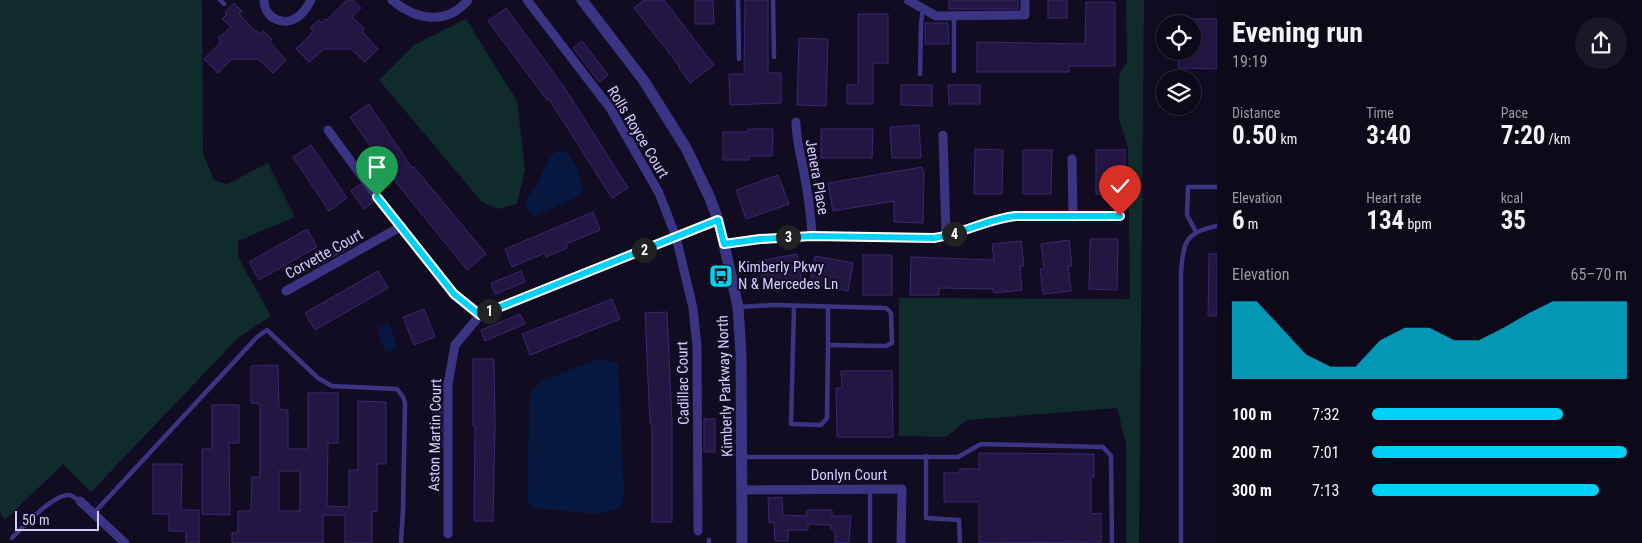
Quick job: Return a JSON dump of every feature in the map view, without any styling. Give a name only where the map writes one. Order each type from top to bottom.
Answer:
[{"type":"street","points":[[264,0],[265,8],[270,16],[274,19],[286,21],[298,17],[307,8],[311,0]]},
{"type":"street","points":[[392,0],[406,11],[426,17],[449,14],[460,9],[468,0]]},
{"type":"street","name":"Rolls Royce Court","points":[[527,0],[610,108],[659,193],[676,237]]},
{"type":"street","points":[[908,0],[936,16],[1025,15],[1025,0]]},
{"type":"street","name":"Kimberly Parkway North","points":[[584,1],[644,81],[686,148],[710,198],[718,220],[738,307],[741,354],[742,543]]},
{"type":"street","name":"Jenera Place","points":[[796,122],[796,139],[804,173],[812,236]]},
{"type":"street","points":[[328,130],[377,197],[402,226],[454,294],[480,315],[718,220]]},
{"type":"street","points":[[943,135],[946,236]]},
{"type":"street","points":[[1072,159],[1073,217]]},
{"type":"street","points":[[724,244],[760,239],[812,236],[920,239],[946,236],[1000,218],[1016,216],[1120,216]]},
{"type":"street","name":"Corvette Court","points":[[286,291],[402,226]]},
{"type":"street","name":"Cadillac Court","points":[[676,237],[693,308],[697,347],[698,531]]},
{"type":"street","name":"Aston Martin Court","points":[[448,534],[448,384],[455,345],[480,315]]},
{"type":"street","name":"Donlyn Court","points":[[742,490],[902,489],[901,543]]},
{"type":"street","points":[[80,501],[125,543]]},
{"type":"lane","points":[[738,0],[739,59]]},
{"type":"lane","points":[[773,0],[774,57]]},
{"type":"lane","points":[[920,74],[920,24],[923,8]]},
{"type":"lane","points":[[954,16],[954,71]]},
{"type":"lane","points":[[1196,232],[1187,215],[1188,187],[1217,187]]},
{"type":"lane","points":[[1181,543],[1181,271],[1185,243],[1196,232],[1217,226]]},
{"type":"lane","points":[[794,306],[791,424],[821,425],[827,418],[828,307]]},
{"type":"lane","points":[[738,307],[886,308],[892,313],[892,343],[886,346],[828,345]]},
{"type":"lane","points":[[94,514],[257,337],[267,330],[318,378],[332,386],[397,389],[400,392],[405,403],[404,509],[401,543]]},
{"type":"lane","points":[[742,457],[958,457],[981,444],[1103,447],[1111,456],[1112,543]]},
{"type":"lane","points":[[926,456],[926,518],[959,520],[960,543]]},
{"type":"lane","points":[[870,489],[870,543]]},
{"type":"lane","points":[[12,538],[60,496],[70,495],[80,501]]},
{"type":"green space","points":[[0,0],[202,0],[203,153],[214,180],[227,184],[268,163],[295,217],[238,241],[238,257],[271,316],[238,338],[91,492],[63,464],[5,520],[0,513]]},
{"type":"green space","points":[[1126,0],[1144,0],[1139,543],[1126,543],[1126,444],[1117,408],[967,420],[946,437],[899,436],[899,298],[1130,299],[1128,147],[1119,119],[1119,75],[1127,62]]},
{"type":"green space","points":[[466,19],[517,101],[525,170],[517,204],[498,209],[482,202],[379,80],[414,45]]},
{"type":"water","points":[[558,150],[568,153],[579,172],[583,190],[579,196],[535,216],[527,211],[526,199],[536,186],[551,156]]},
{"type":"water","points":[[389,323],[398,348],[386,353],[376,328]]},
{"type":"water","points":[[596,360],[610,361],[618,364],[624,494],[621,508],[596,514],[535,508],[528,503],[529,395],[541,381]]},
{"type":"building","points":[[347,0],[353,0],[361,8],[352,17],[364,28],[362,31],[378,49],[365,62],[351,49],[324,49],[309,62],[296,49],[313,31],[310,28],[319,20],[322,23],[327,20]]},
{"type":"building","points":[[644,0],[664,0],[714,65],[690,83],[680,67],[634,8]]},
{"type":"building","points":[[695,0],[713,0],[714,24],[695,24]]},
{"type":"building","points":[[745,0],[768,0],[768,73],[781,73],[781,103],[730,105],[729,74],[744,74]]},
{"type":"building","points":[[949,0],[1018,0],[1018,9],[949,9]]},
{"type":"building","points":[[1048,0],[1067,0],[1067,18],[1048,18]]},
{"type":"building","points":[[1086,2],[1115,2],[1115,66],[1069,66],[1069,72],[977,72],[977,42],[1085,44]]},
{"type":"building","points":[[234,3],[242,11],[239,14],[255,31],[260,34],[263,31],[272,39],[270,42],[286,60],[273,73],[258,59],[232,59],[218,73],[204,59],[221,42],[218,38],[231,27],[222,19],[227,14],[225,12]]},
{"type":"building","points":[[506,8],[564,87],[628,188],[612,198],[549,99],[547,100],[488,21]]},
{"type":"building","points":[[858,14],[888,14],[888,63],[873,63],[873,104],[847,104],[847,85],[858,85]]},
{"type":"building","points":[[1201,19],[1217,19],[1217,69],[1178,68],[1178,60],[1201,60]]},
{"type":"building","points":[[925,23],[948,23],[949,44],[925,44]]},
{"type":"building","points":[[799,38],[828,39],[826,106],[797,105]]},
{"type":"building","points":[[582,41],[608,75],[599,82],[573,48]]},
{"type":"building","points":[[901,85],[932,85],[932,106],[901,105]]},
{"type":"building","points":[[948,85],[980,85],[980,104],[949,104]]},
{"type":"building","points":[[369,104],[412,168],[414,167],[486,254],[467,270],[391,176],[350,117]]},
{"type":"building","points":[[919,125],[921,158],[892,158],[890,127]]},
{"type":"building","points":[[748,129],[773,129],[772,156],[749,156],[749,160],[723,160],[723,132],[748,132]]},
{"type":"building","points":[[821,129],[873,129],[872,158],[821,158]]},
{"type":"building","points":[[311,145],[347,198],[329,211],[293,157]]},
{"type":"building","points":[[975,149],[1003,150],[1002,194],[974,194]]},
{"type":"building","points":[[1023,150],[1052,150],[1051,194],[1023,194]]},
{"type":"building","points":[[1096,150],[1125,150],[1125,194],[1096,194]]},
{"type":"building","points":[[922,167],[924,173],[923,223],[894,222],[894,201],[833,211],[828,183]]},
{"type":"building","points":[[778,175],[789,204],[746,219],[736,190]]},
{"type":"building","points":[[360,184],[373,202],[364,209],[351,191]]},
{"type":"building","points":[[593,212],[600,230],[566,244],[567,248],[546,257],[545,253],[512,267],[505,249]]},
{"type":"building","points":[[307,229],[317,247],[259,280],[249,262]]},
{"type":"building","points":[[354,236],[358,243],[322,263],[318,256]]},
{"type":"building","points":[[1090,239],[1118,239],[1117,290],[1089,289]]},
{"type":"building","points":[[1069,240],[1072,266],[1068,266],[1071,291],[1043,294],[1040,269],[1044,268],[1041,244]]},
{"type":"building","points":[[1021,241],[1024,266],[1020,266],[1022,290],[994,293],[993,289],[939,288],[939,295],[910,295],[911,257],[994,260],[992,244]]},
{"type":"building","points":[[797,254],[802,283],[764,289],[759,261]]},
{"type":"building","points":[[1209,254],[1217,254],[1217,316],[1208,316]]},
{"type":"building","points":[[863,255],[892,255],[892,295],[863,295]]},
{"type":"building","points":[[815,256],[853,263],[848,291],[810,283]]},
{"type":"building","points":[[378,271],[388,288],[315,330],[305,313]]},
{"type":"building","points":[[521,271],[525,282],[495,294],[491,283]]},
{"type":"building","points":[[612,299],[620,319],[530,355],[522,334]]},
{"type":"building","points":[[424,309],[435,337],[414,345],[403,317]]},
{"type":"building","points":[[667,312],[672,422],[672,522],[652,522],[652,424],[650,424],[645,313]]},
{"type":"building","points":[[520,314],[525,324],[485,341],[481,330]]},
{"type":"building","points":[[473,359],[494,359],[493,521],[474,521],[475,426],[473,426]]},
{"type":"building","points":[[278,365],[279,409],[288,410],[288,449],[308,449],[308,393],[338,393],[338,443],[328,443],[327,506],[349,507],[349,470],[358,470],[358,401],[386,402],[386,464],[377,464],[377,511],[372,512],[372,543],[345,543],[345,515],[323,515],[323,543],[232,543],[232,533],[238,533],[238,511],[251,511],[252,477],[260,477],[260,404],[251,403],[251,366]],"holes":[[[279,471],[300,471],[300,511],[279,511]]]},
{"type":"building","points":[[841,371],[892,371],[893,437],[837,437],[836,388],[842,388]]},
{"type":"building","points":[[433,404],[442,404],[442,446],[432,446]]},
{"type":"building","points":[[212,405],[239,405],[239,443],[229,443],[230,515],[202,514],[202,449],[212,449]]},
{"type":"building","points":[[704,419],[715,419],[715,452],[704,452]]},
{"type":"building","points":[[979,453],[1094,454],[1094,477],[1091,477],[1091,514],[1101,513],[1101,542],[979,543],[979,502],[944,502],[944,473],[960,473],[960,469],[979,469]]},
{"type":"building","points":[[153,464],[182,464],[181,510],[199,510],[199,543],[186,543],[186,531],[169,531],[169,514],[153,514]]},
{"type":"building","points":[[782,497],[783,515],[807,516],[807,510],[832,510],[832,516],[851,516],[849,543],[835,543],[835,530],[831,530],[831,525],[808,524],[808,530],[788,530],[788,541],[775,541],[774,522],[769,523],[768,498]]},
{"type":"place","name":"Kimberly Pkwy N & Mercedes Ln","points":[[721,276]]},
{"type":"route","points":[[377,197],[402,226],[454,294],[480,315],[718,220],[724,244],[781,237],[812,236],[920,239],[946,236],[1000,218],[1016,216],[1120,216]]}]
